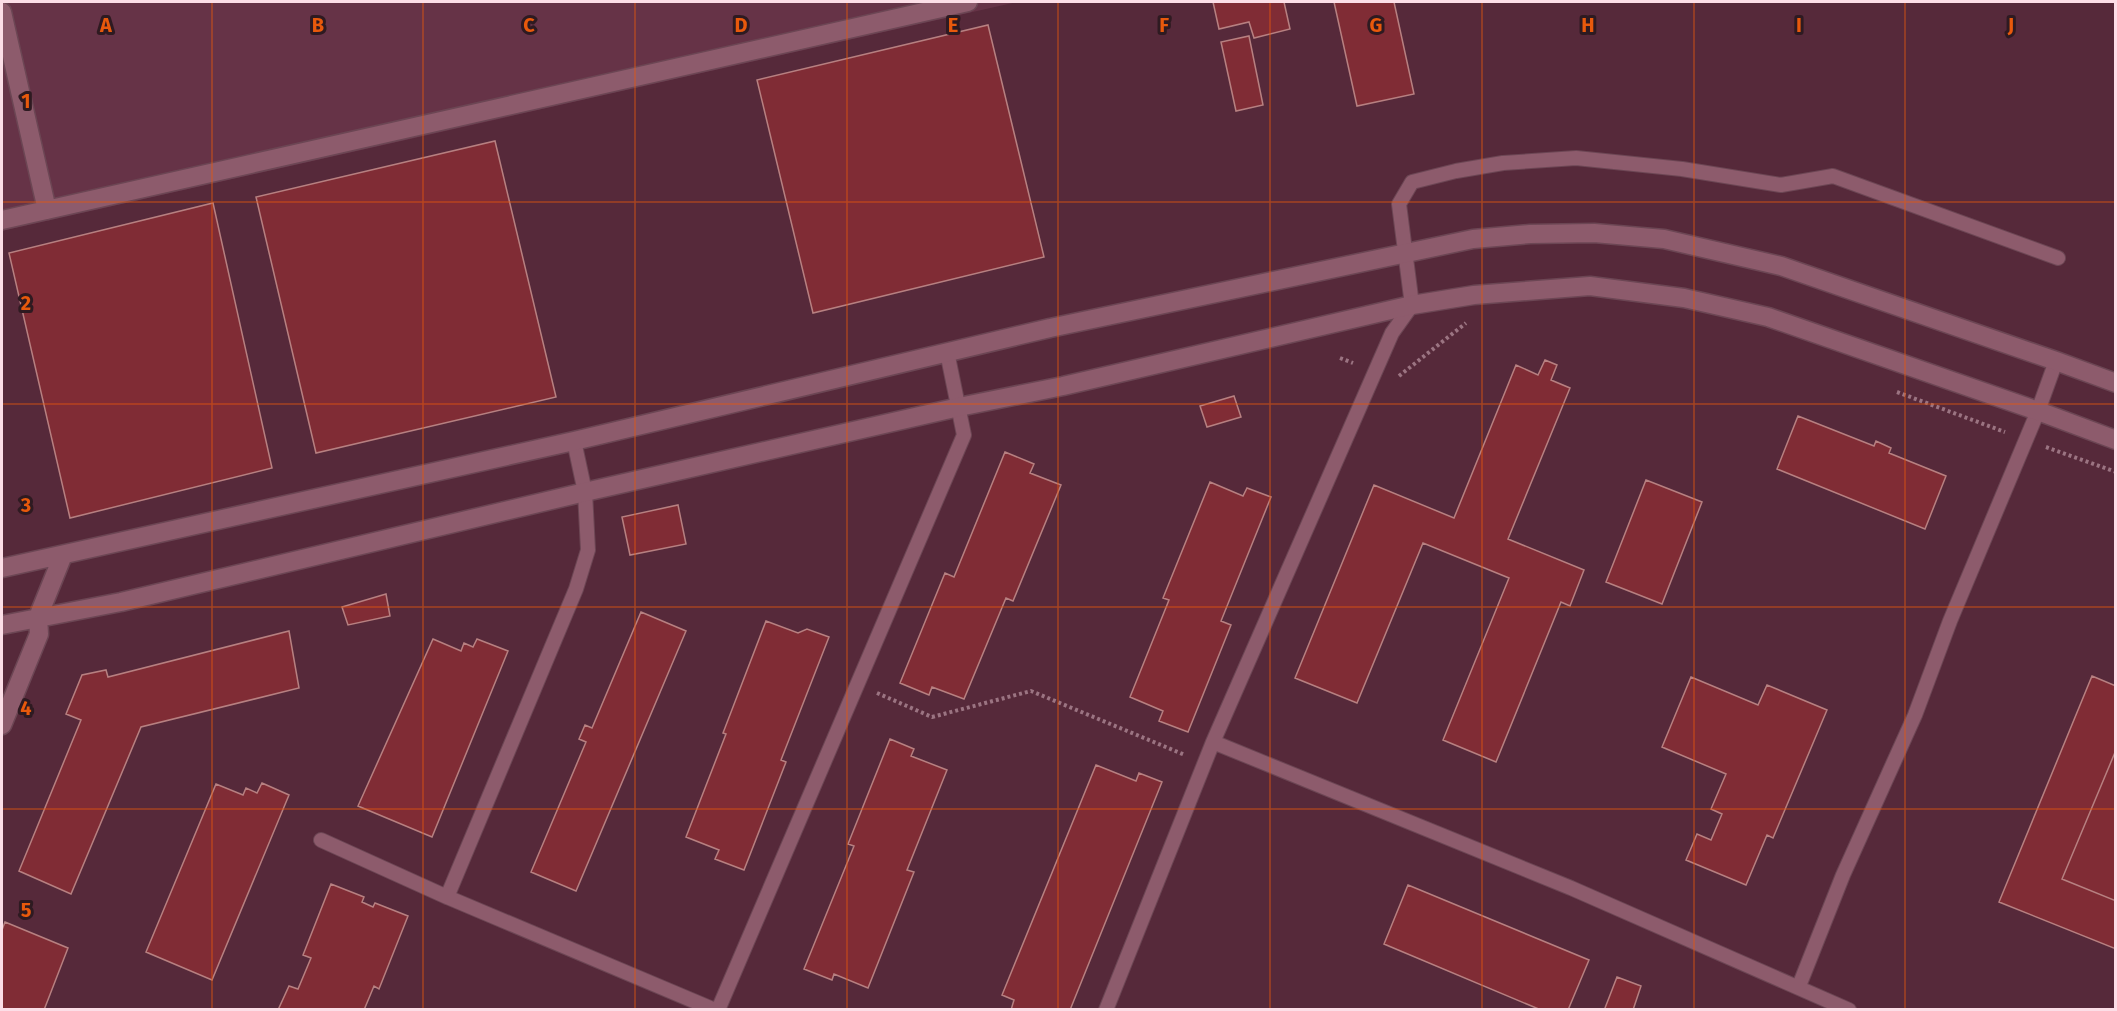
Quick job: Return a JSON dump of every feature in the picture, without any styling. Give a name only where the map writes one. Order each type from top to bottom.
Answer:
[{"type":"street","points":[[2,220],[968,2]]},
{"type":"street","points":[[2,12],[47,210]]},
{"type":"street","points":[[2,568],[574,441],[1050,328],[1473,239],[1530,234],[1594,234],[1664,239],[1781,266],[2115,383]]},
{"type":"street","points":[[2,625],[121,602],[585,492],[959,407],[1064,386],[1412,304],[1474,295],[1590,286],[1684,298],[1768,317],[2115,440]]},
{"type":"street","points":[[2,725],[39,634],[38,617],[63,555]]},
{"type":"lane","points":[[1106,1010],[1213,742],[1392,333],[1412,304],[1399,204],[1412,182],[1503,163],[1576,158],[1682,169],[1781,185],[1833,176],[2058,258]]},
{"type":"lane","points":[[321,840],[447,897],[716,1010],[964,435],[947,352]]},
{"type":"lane","points":[[1799,986],[1843,875],[1915,715],[1950,621],[2038,411],[2056,361]]},
{"type":"lane","points":[[447,897],[576,589],[588,550],[585,492],[574,441]]},
{"type":"lane","points":[[1213,742],[1571,888],[1799,986],[1849,1010]]},
{"type":"path","points":[[1340,358],[1374,373],[1396,379],[1467,322]]},
{"type":"path","points":[[1895,391],[2115,472]]},
{"type":"path","points":[[858,684],[932,717],[1031,692],[1204,763]]},
{"type":"shaded area","points":[[2,2],[1017,2],[2,231]]},
{"type":"building","points":[[1213,2],[1284,2],[1290,29],[1254,38],[1249,22],[1219,29]]},
{"type":"building","points":[[1334,2],[1394,2],[1414,94],[1357,106]]},
{"type":"building","points":[[988,25],[1044,257],[813,313],[757,80]]},
{"type":"building","points":[[1249,36],[1263,105],[1236,111],[1221,42]]},
{"type":"building","points":[[495,141],[556,397],[316,453],[256,197]]},
{"type":"building","points":[[213,203],[272,468],[70,518],[9,253]]},
{"type":"building","points":[[1545,360],[1557,365],[1551,380],[1570,388],[1508,539],[1584,570],[1570,606],[1561,602],[1496,762],[1443,740],[1509,578],[1423,543],[1357,703],[1295,678],[1374,485],[1454,518],[1516,365],[1538,375]]},
{"type":"building","points":[[1234,396],[1241,417],[1207,427],[1200,406]]},
{"type":"building","points":[[1798,416],[1874,446],[1876,441],[1891,448],[1889,453],[1946,476],[1925,529],[1777,469]]},
{"type":"building","points":[[1005,452],[1034,464],[1030,473],[1061,485],[1013,601],[1006,598],[964,699],[932,687],[929,695],[900,683],[945,573],[954,577]]},
{"type":"building","points":[[1646,480],[1702,502],[1662,604],[1606,582]]},
{"type":"building","points":[[1210,482],[1243,496],[1247,488],[1271,497],[1221,621],[1231,625],[1188,732],[1159,721],[1163,711],[1130,697],[1169,600],[1163,598]]},
{"type":"building","points":[[678,505],[686,544],[630,555],[622,517]]},
{"type":"building","points":[[386,594],[390,616],[348,625],[342,607]]},
{"type":"building","points":[[641,612],[686,631],[576,891],[531,872],[586,742],[579,739],[585,725],[592,728]]},
{"type":"building","points":[[766,621],[798,633],[807,629],[829,637],[781,760],[786,762],[744,870],[715,859],[719,850],[686,837]]},
{"type":"building","points":[[289,631],[299,688],[141,727],[71,894],[19,871],[81,720],[66,714],[82,675],[106,670],[108,677]]},
{"type":"building","points":[[433,639],[461,651],[464,643],[473,647],[477,639],[508,651],[432,837],[358,806]]},
{"type":"building","points":[[2092,676],[2116,686],[2116,949],[1999,902]]},
{"type":"building","points":[[1691,677],[1758,705],[1767,685],[1827,710],[1773,838],[1767,835],[1746,885],[1686,860],[1697,834],[1711,840],[1722,814],[1711,809],[1726,774],[1662,747]]},
{"type":"building","points":[[890,739],[914,749],[911,756],[947,770],[907,870],[914,872],[868,988],[834,974],[832,980],[804,969],[854,846],[848,844]]},
{"type":"building","points":[[2116,750],[2116,901],[2062,879]]},
{"type":"building","points":[[1096,765],[1136,781],[1139,773],[1162,782],[1070,1010],[1011,1010],[1014,1000],[1002,995]]},
{"type":"building","points":[[262,783],[289,795],[212,980],[146,952],[216,784],[243,795],[246,788],[257,793]]},
{"type":"building","points":[[331,884],[364,897],[362,902],[373,907],[375,903],[408,916],[379,989],[374,986],[364,1010],[278,1010],[289,986],[298,989],[311,958],[303,955]]},
{"type":"building","points":[[1408,885],[1589,960],[1568,1010],[1541,1010],[1384,944]]},
{"type":"building","points":[[5,922],[68,948],[44,1010],[2,1010],[2,930]]},
{"type":"building","points":[[1617,977],[1641,986],[1633,1010],[1605,1008]]}]
